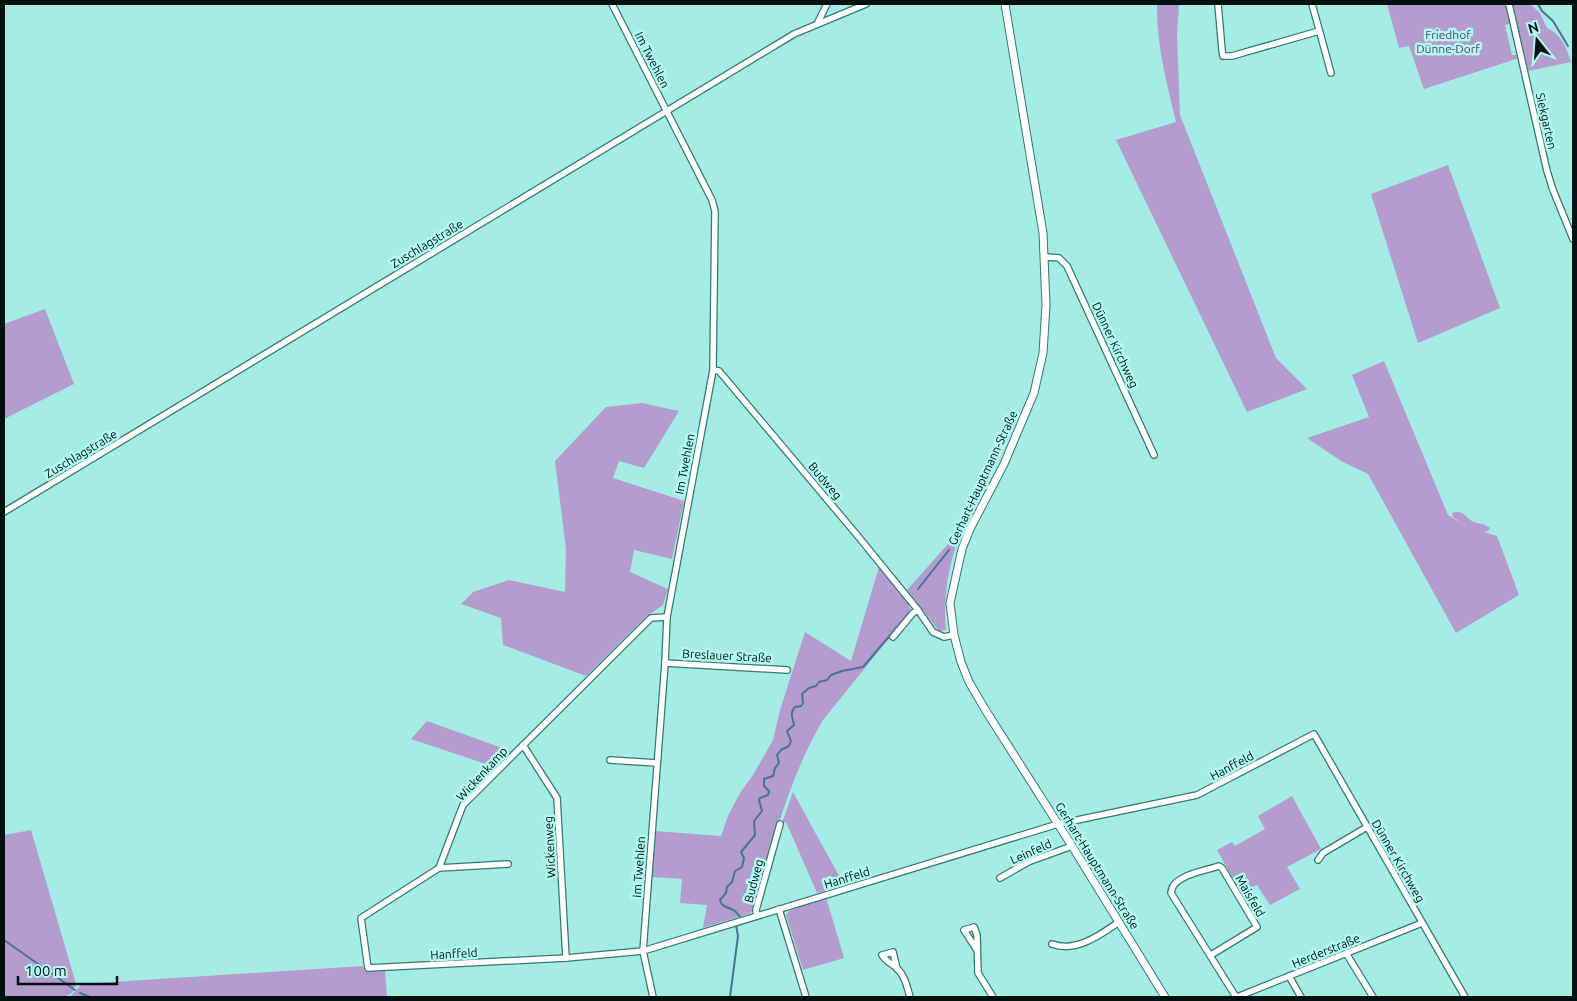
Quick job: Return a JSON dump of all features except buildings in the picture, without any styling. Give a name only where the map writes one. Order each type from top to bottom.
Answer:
[{"type":"street","name":"Im Twehlen","points":[[612,4],[712,200],[714,211],[713,370],[667,617],[643,951],[653,997]]},
{"type":"street","points":[[818,22],[827,4]]},
{"type":"street","name":"Zuschlagstraße","points":[[4,512],[794,34],[818,22],[866,4]]},
{"type":"street","name":"Gerhart-Hauptmann-Straße","points":[[1005,4],[1044,233],[1046,305],[1043,353],[1034,393],[1004,464],[970,528],[962,549],[950,603],[954,635],[961,662],[969,682],[989,717],[1072,846],[1165,997]]},
{"type":"street","points":[[1218,4],[1223,56],[1232,56],[1319,31]]},
{"type":"street","points":[[1312,4],[1332,73]]},
{"type":"street","name":"Siekgarten","points":[[1509,4],[1547,171],[1573,239]]},
{"type":"street","name":"Dünner Kirchweg","points":[[1046,257],[1059,258],[1067,266],[1154,455]]},
{"type":"street","name":"Budweg","points":[[713,370],[719,371],[918,610],[933,632],[944,637],[954,635]]},
{"type":"street","points":[[893,637],[913,613],[918,610]]},
{"type":"street","name":"Wickenkamp","points":[[439,868],[463,805],[651,618],[667,617]]},
{"type":"street","name":"Breslauer Straße","points":[[665,663],[787,670]]},
{"type":"street","name":"Dünner Kirchweg","points":[[1314,734],[1465,997]]},
{"type":"street","name":"Hanffeld","points":[[439,868],[361,918],[368,968],[566,958],[643,951],[1058,824],[1197,796],[1314,734]]},
{"type":"street","name":"Wickenweg","points":[[523,745],[557,798],[566,958]]},
{"type":"street","points":[[610,760],[657,763]]},
{"type":"street","name":"Budweg","points":[[757,916],[756,910],[780,824]]},
{"type":"street","points":[[1318,860],[1323,853],[1367,827]]},
{"type":"street","name":"Leinfeld","points":[[1000,878],[1028,862],[1072,846]]},
{"type":"street","points":[[439,868],[508,864]]},
{"type":"street","name":"Maisfeld","points":[[1211,955],[1257,927],[1219,866],[1179,879],[1172,888],[1172,893],[1236,997]]},
{"type":"street","points":[[779,909],[806,997]]},
{"type":"street","points":[[1052,944],[1063,948],[1090,940],[1119,922]]},
{"type":"street","name":"Herderstraße","points":[[1236,997],[1422,923]]},
{"type":"street","points":[[977,950],[978,973],[993,997]]},
{"type":"street","points":[[1346,953],[1373,997]]},
{"type":"street","points":[[897,969],[904,978],[910,997]]},
{"type":"street","points":[[1289,976],[1301,997]]},
{"type":"green space","points":[[1157,4],[1179,4],[1177,36],[1180,115],[1276,358],[1307,389],[1247,412],[1116,140],[1176,122],[1160,48]]},
{"type":"green space","name":"Friedhof Dünne-Dorf","points":[[1387,4],[1505,4],[1511,24],[1505,25],[1512,55],[1518,55],[1519,58],[1424,89],[1409,46],[1399,48]]},
{"type":"green space","points":[[1511,4],[1530,4],[1540,13],[1547,28],[1563,42],[1571,62],[1528,71]]},
{"type":"green space","points":[[1448,165],[1500,308],[1418,343],[1371,194]]},
{"type":"green space","points":[[45,309],[74,384],[4,419],[4,324]]},
{"type":"green space","points":[[1384,361],[1448,515],[1466,526],[1453,517],[1452,513],[1459,512],[1474,522],[1490,528],[1484,532],[1497,536],[1519,595],[1456,633],[1368,474],[1341,461],[1307,438],[1369,417],[1352,375]]},
{"type":"green space","points":[[642,403],[679,411],[644,468],[619,461],[613,478],[684,501],[672,559],[634,550],[630,572],[668,589],[663,605],[646,617],[586,676],[503,645],[501,618],[461,604],[473,592],[509,580],[565,592],[566,549],[555,461],[606,407]]},
{"type":"green space","points":[[956,535],[959,537],[949,571],[946,594],[946,630],[939,631],[907,590]]},
{"type":"green space","points":[[879,567],[907,601],[911,611],[823,720],[790,790],[751,913],[703,928],[707,905],[680,903],[682,879],[652,877],[655,831],[721,836],[728,816],[740,793],[753,775],[773,740],[780,710],[805,632],[851,661]]},
{"type":"green space","points":[[427,721],[511,751],[495,767],[411,739]]},
{"type":"green space","points":[[793,792],[844,885],[817,893],[786,822],[782,823]]},
{"type":"green space","points":[[1292,796],[1321,849],[1287,867],[1300,889],[1270,905],[1257,885],[1240,891],[1217,850],[1232,842],[1235,846],[1265,829],[1258,816]]},
{"type":"green space","points":[[31,830],[76,984],[72,993],[64,997],[4,997],[4,835]]},
{"type":"green space","points":[[826,897],[844,958],[803,970],[786,915],[789,911]]},
{"type":"green space","points":[[363,966],[364,971],[385,970],[387,997],[70,997],[82,984]]},
{"type":"waterway","points":[[1538,4],[1542,11],[1553,21],[1568,46]]},
{"type":"waterway","points":[[918,589],[949,550]]},
{"type":"waterway","points":[[740,917],[734,910],[723,905],[720,900],[732,882],[735,871],[742,867],[744,858],[741,852],[755,835],[754,821],[762,811],[759,800],[768,795],[769,791],[764,786],[764,779],[773,776],[775,768],[779,763],[777,755],[781,750],[789,746],[791,741],[787,731],[794,725],[793,709],[801,706],[803,703],[802,694],[809,688],[827,680],[831,675],[863,667],[909,613]]},
{"type":"waterway","points":[[730,997],[738,936],[736,925]]},
{"type":"waterway","points":[[4,940],[75,990]]},
{"type":"waterway","points":[[80,993],[90,997]]}]
